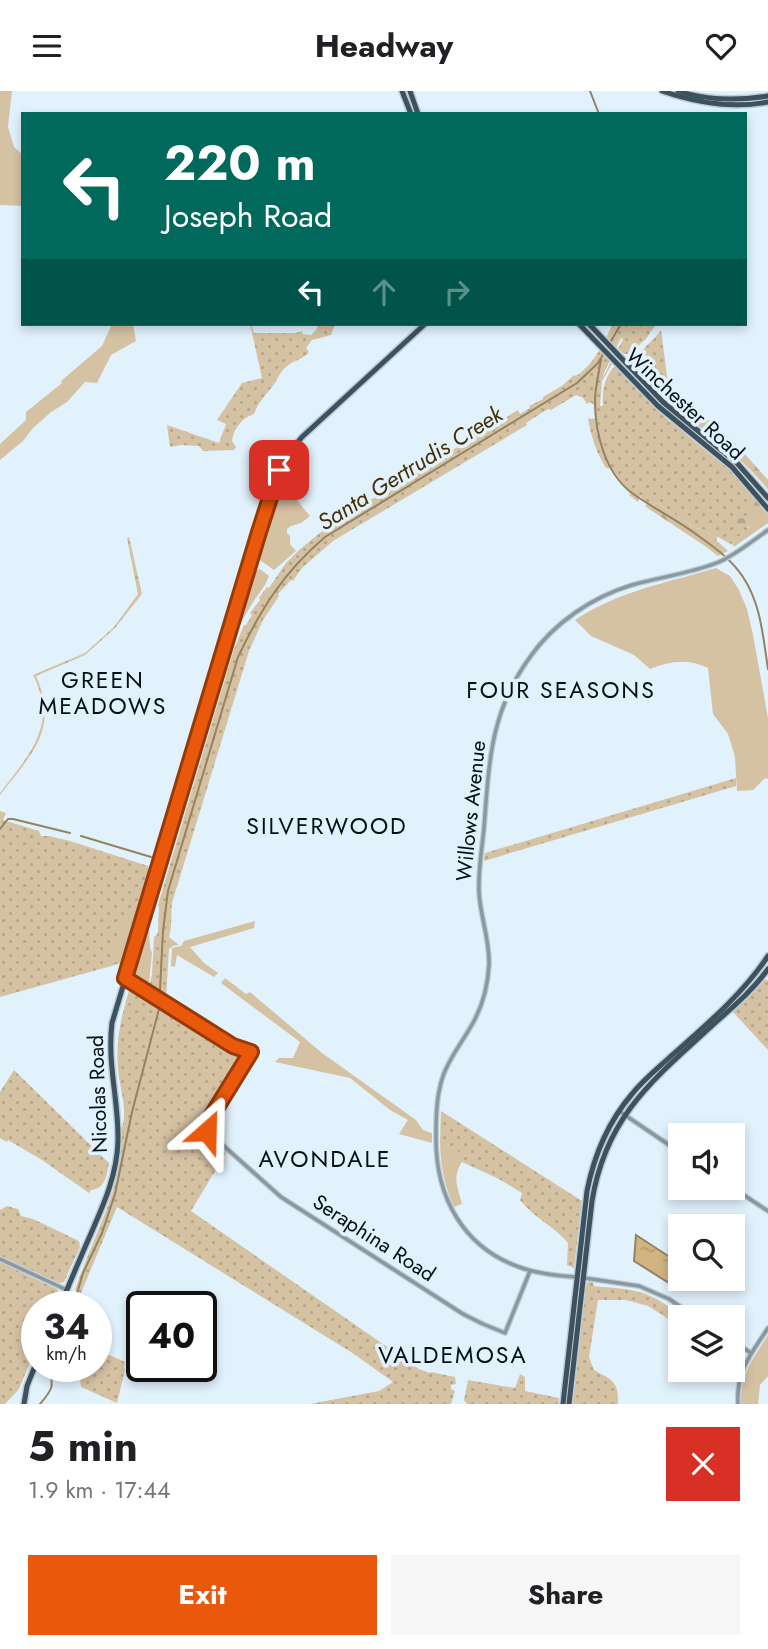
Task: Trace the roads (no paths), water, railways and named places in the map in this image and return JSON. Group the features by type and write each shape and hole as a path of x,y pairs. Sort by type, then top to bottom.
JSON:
{"main road":[{"path":"402,91 410,112"},
{"path":"410,91 417,112"},
{"path":"662,91 689,99 768,102"},
{"path":"678,91 725,100 768,96"},
{"name":"Nicolas Road","path":"67,1290 105,1202 118,1151 111,1063 112,1023 279,470 288,454 310,428 423,326"},
{"name":"Winchester Road","path":"582,326 597,338 672,419 732,467 768,509"},
{"name":"Winchester Road","path":"590,326 597,338"},
{"name":"Winchester Road","path":"617,359 670,408 737,463 768,498"},
{"path":"569,1404 586,1199 592,1169 606,1134 642,1082 746,987 768,956"},
{"path":"621,1113 743,999 768,969"},
{"path":"563,1404 580,1277"},
{"path":"24,1404 28,1382"}],"street":[{"name":"Willows Avenue","path":"678,1305 639,1286 530,1271 510,1264 480,1245 467,1232 444,1196 436,1163 436,1113 442,1080 450,1059 477,1015 488,978 488,944 478,884 490,756 504,702 522,669 544,640 570,617 593,602 620,590 720,561 768,530"},
{"name":"Seraphina Road","path":"125,978 233,1046 251,1052 206,1128 281,1197 463,1314 505,1333 530,1271"},
{"path":"621,1113 668,1144"},
{"path":"745,1196 768,1211"},
{"path":"0,1259 67,1290"},
{"path":"738,1404 739,1381 743,1368 768,1328"},
{"path":"745,1349 751,1353"}],"water":[{"path":"636,1235 668,1256 668,1282 634,1261"}],"waterway":[{"name":"Santa Gertrudis Creek","path":"590,91 598,112"},
{"name":"Santa Gertrudis Creek","path":"78,1291 115,1194 132,1112 159,1009 168,891 238,657 256,622 285,578 325,537 577,383 598,363 620,326"},
{"path":"601,359 595,413 608,464 632,493 692,531 739,571 758,610 768,669"},
{"path":"0,829 8,819 13,819 70,833"},
{"path":"81,836 151,857"},
{"name":"Santa Gertrudis Creek","path":"40,1404 48,1395 52,1382"}],"district":[{"name":"FOUR SEASONS","path":"561,690"},
{"name":"GREEN MEADOWS","path":"103,693"},
{"name":"SILVERWOOD","path":"327,826"},
{"name":"AVONDALE","path":"325,1159"},
{"name":"VALDEMOSA","path":"453,1355"}]}
